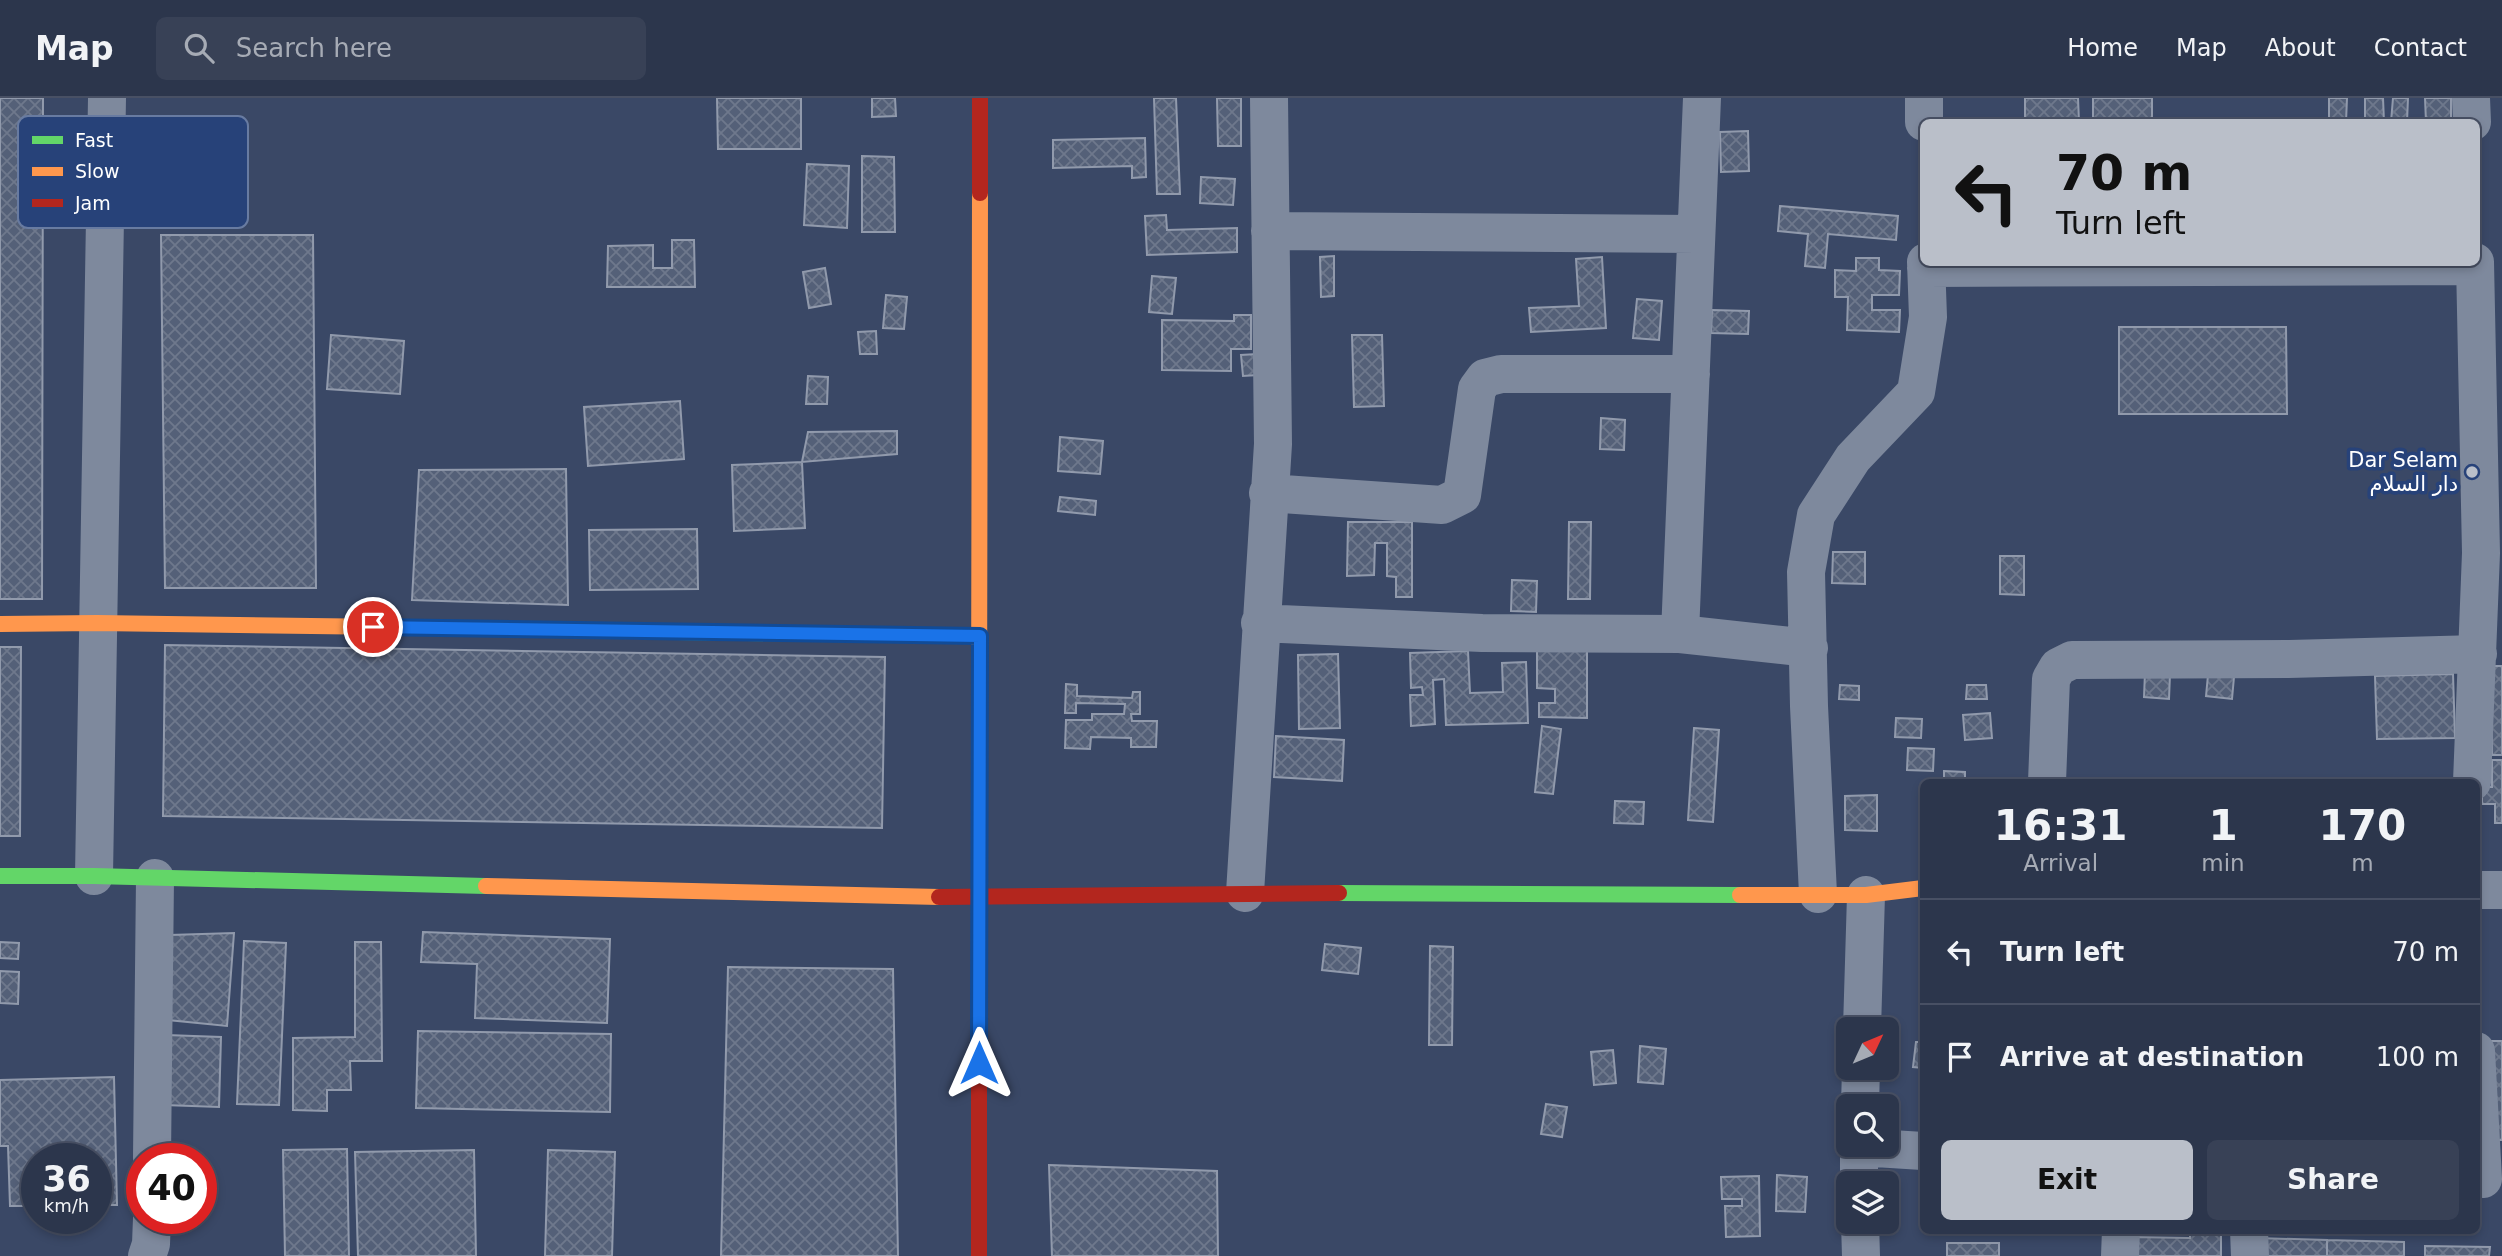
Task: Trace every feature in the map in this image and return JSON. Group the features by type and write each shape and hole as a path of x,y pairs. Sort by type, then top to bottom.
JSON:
{"street":[{"path":"107,98 107,116"},
{"path":"979,1256 980,98"},
{"path":"1245,893 1273,444 1269,98"},
{"path":"1680,634 1702,98"},
{"path":"1924,98 1924,119"},
{"path":"2471,98 2472,119"},
{"path":"94,876 105,228"},
{"path":"1270,231 1696,234"},
{"path":"1818,894 1806,572 1816,516 1853,458 1916,392 1928,317 1926,266"},
{"path":"2472,779 2481,553 2475,266"},
{"path":"1268,493 1442,505 1462,495 1477,389 1485,377 1502,374 1691,374"},
{"path":"0,624 97,623 980,636"},
{"path":"1260,623 1482,633 1680,634 1809,648"},
{"path":"2047,779 2051,680 2058,667 2072,660 2289,659 2478,654"},
{"path":"0,876 94,876 979,898 1245,893 1866,895 1920,888"},
{"path":"152,1143 155,878"},
{"path":"2480,890 2502,890"},
{"path":"1862,1017 1866,895"},
{"path":"2480,1098 2487,1179"},
{"path":"1859,1158 1920,1151"},
{"path":"147,1256 151,1234"},
{"path":"1860,1234 1860,1256"},
{"path":"2120,1256 2121,1234"},
{"path":"2249,1234 2250,1256"}],"building":[{"path":"0,98 43,98 43,116 18,116 18,228 43,228 42,599 0,599"},
{"path":"717,98 801,98 801,149 718,149"},
{"path":"872,98 895,98 896,116 872,117"},
{"path":"1154,98 1176,98 1180,194 1157,194"},
{"path":"1217,98 1241,98 1241,146 1218,146"},
{"path":"2025,98 2078,98 2079,119 2025,119"},
{"path":"2093,98 2152,98 2152,119 2093,119"},
{"path":"2329,98 2347,98 2346,119 2329,119"},
{"path":"2365,98 2383,98 2384,119 2365,119"},
{"path":"2393,98 2408,98 2407,119 2391,119"},
{"path":"2425,98 2451,98 2451,119 2426,119"},
{"path":"1748,131 1749,171 1721,172 1720,132"},
{"path":"1145,138 1146,177 1132,178 1132,166 1053,168 1053,140"},
{"path":"862,156 894,157 895,232 862,232"},
{"path":"807,164 849,166 847,228 804,225"},
{"path":"1201,177 1235,179 1233,205 1200,203"},
{"path":"1780,206 1898,216 1896,240 1828,234 1825,268 1805,266 1808,234 1778,231"},
{"path":"1166,215 1167,230 1237,228 1237,252 1147,255 1145,216"},
{"path":"161,235 313,235 316,588 165,588"},
{"path":"672,240 694,240 695,287 607,287 608,246 653,245 653,268 672,268"},
{"path":"1334,256 1334,296 1321,297 1320,257"},
{"path":"1602,257 1606,328 1531,332 1529,308 1579,306 1576,259"},
{"path":"1856,258 1879,258 1879,270 1900,271 1899,295 1872,295 1872,310 1900,310 1899,332 1847,330 1848,297 1835,297 1835,270 1856,271"},
{"path":"825,268 831,304 809,308 803,272"},
{"path":"1152,276 1176,278 1172,314 1149,312"},
{"path":"886,295 907,297 904,329 883,328"},
{"path":"1637,299 1662,301 1659,340 1633,338"},
{"path":"1712,310 1749,311 1748,334 1711,333"},
{"path":"1234,315 1251,315 1251,349 1231,349 1231,371 1162,370 1162,320 1234,321"},
{"path":"2119,327 2286,327 2287,414 2119,414"},
{"path":"876,331 877,354 860,354 858,332"},
{"path":"331,335 404,341 400,394 327,389"},
{"path":"1352,335 1382,335 1384,406 1354,407"},
{"path":"1257,354 1258,375 1243,376 1241,355"},
{"path":"808,376 828,377 827,404 806,404"},
{"path":"680,401 684,459 588,466 584,407"},
{"path":"1601,418 1625,420 1624,450 1600,449"},
{"path":"897,431 897,454 802,462 808,432"},
{"path":"1060,437 1103,441 1100,474 1058,471"},
{"path":"802,462 805,528 734,531 732,465"},
{"path":"566,469 568,605 412,600 419,470"},
{"path":"1060,497 1096,501 1095,515 1058,511"},
{"path":"1348,522 1412,522 1412,597 1396,597 1396,577 1387,576 1387,543 1375,543 1374,575 1347,576"},
{"path":"1569,522 1591,522 1590,599 1568,599"},
{"path":"697,529 698,589 590,590 589,530"},
{"path":"1833,552 1865,552 1865,584 1832,583"},
{"path":"2000,556 2024,556 2024,595 2000,594"},
{"path":"1512,580 1537,581 1536,612 1511,611"},
{"path":"165,645 885,657 882,828 163,816"},
{"path":"0,647 21,647 20,836 0,836"},
{"path":"1468,651 1470,693 1503,692 1502,663 1526,662 1528,723 1446,725 1444,679 1433,680 1435,724 1411,726 1410,695 1423,695 1422,687 1411,688 1410,653"},
{"path":"1537,651 1587,651 1587,718 1539,717 1539,703 1555,703 1555,689 1537,688"},
{"path":"1338,654 1340,728 1299,729 1298,655"},
{"path":"2491,666 2502,666 2502,755 2492,755"},
{"path":"2145,672 2170,674 2169,699 2144,697"},
{"path":"2453,674 2455,738 2377,739 2375,676"},
{"path":"2208,675 2234,677 2232,699 2206,696"},
{"path":"1066,684 1077,685 1077,696 1132,698 1133,692 1140,692 1140,714 1131,714 1132,721 1157,721 1156,747 1131,747 1131,738 1091,737 1090,749 1065,748 1066,720 1092,720 1092,714 1124,714 1125,704 1076,703 1076,713 1065,713"},
{"path":"1840,685 1859,686 1859,700 1839,699"},
{"path":"1967,685 1986,685 1987,699 1966,699"},
{"path":"1990,713 1992,738 1965,740 1963,715"},
{"path":"1896,718 1922,719 1921,738 1895,737"},
{"path":"1542,726 1561,729 1553,794 1535,792"},
{"path":"1694,728 1719,730 1713,822 1688,820"},
{"path":"1276,736 1344,740 1342,781 1274,777"},
{"path":"1908,748 1934,749 1933,771 1907,770"},
{"path":"2492,760 2502,760 2502,823 2495,823 2495,804 2482,804 2482,787 2492,787"},
{"path":"1944,771 1965,772 1965,779 1944,779"},
{"path":"1877,795 1877,831 1845,830 1845,796"},
{"path":"1615,801 1644,802 1643,824 1614,823"},
{"path":"423,932 610,939 607,1023 475,1018 477,964 421,962"},
{"path":"234,933 227,1026 168,1020 170,935"},
{"path":"244,941 286,943 279,1105 237,1104"},
{"path":"0,942 19,943 18,959 0,958"},
{"path":"355,942 381,942 382,1061 350,1061 351,1090 327,1090 327,1111 293,1110 293,1038 355,1037"},
{"path":"1325,944 1361,948 1358,974 1322,970"},
{"path":"1430,946 1453,947 1452,1045 1429,1045"},
{"path":"728,967 893,969 898,1256 721,1256"},
{"path":"0,971 19,972 18,1004 0,1003"},
{"path":"418,1031 611,1034 610,1112 416,1108"},
{"path":"166,1035 221,1037 219,1107 164,1105"},
{"path":"2484,1041 2502,1041 2502,1140 2489,1140"},
{"path":"1916,1042 1920,1042 1920,1068 1913,1067"},
{"path":"1640,1046 1666,1049 1663,1084 1638,1082"},
{"path":"1613,1050 1616,1083 1594,1085 1591,1052"},
{"path":"114,1077 117,1205 112,1205 112,1143 21,1143 21,1206 10,1206 8,1146 0,1146 0,1080"},
{"path":"1546,1104 1567,1107 1562,1137 1541,1134"},
{"path":"347,1149 349,1256 285,1256 283,1150"},
{"path":"474,1150 476,1256 358,1256 355,1152"},
{"path":"548,1150 615,1152 612,1256 545,1256"},
{"path":"1049,1165 1217,1171 1218,1256 1052,1256"},
{"path":"1777,1175 1807,1177 1805,1212 1776,1211"},
{"path":"1759,1176 1760,1236 1726,1237 1725,1206 1742,1206 1742,1199 1722,1199 1721,1177"},
{"path":"2190,1234 2221,1234 2221,1256 2132,1256 2132,1237 2190,1238"},
{"path":"2257,1238 2327,1240 2327,1256 2257,1256"},
{"path":"2327,1240 2404,1242 2404,1256 2327,1256"},
{"path":"1947,1243 1999,1243 1999,1256 1947,1256"},
{"path":"2425,1246 2490,1247 2489,1256 2425,1256"}],"traffic: fast":[{"path":"677,632 980,636"},
{"path":"0,876 486,886"},
{"path":"1339,893 1740,895"}],"traffic: slow":[{"path":"979,745 980,193"},
{"path":"0,624 388,627"},
{"path":"486,886 939,897"},
{"path":"1740,895 1866,895 1920,888"}],"traffic: jam":[{"path":"980,98 980,193"},
{"path":"388,627 677,632"},
{"path":"979,745 979,1256"},
{"path":"939,897 1339,893"}],"place":[{"name":"Dar Selam دار السلام","path":"2472,472"}],"route":[{"path":"373,627 980,636 979,1063"}]}
